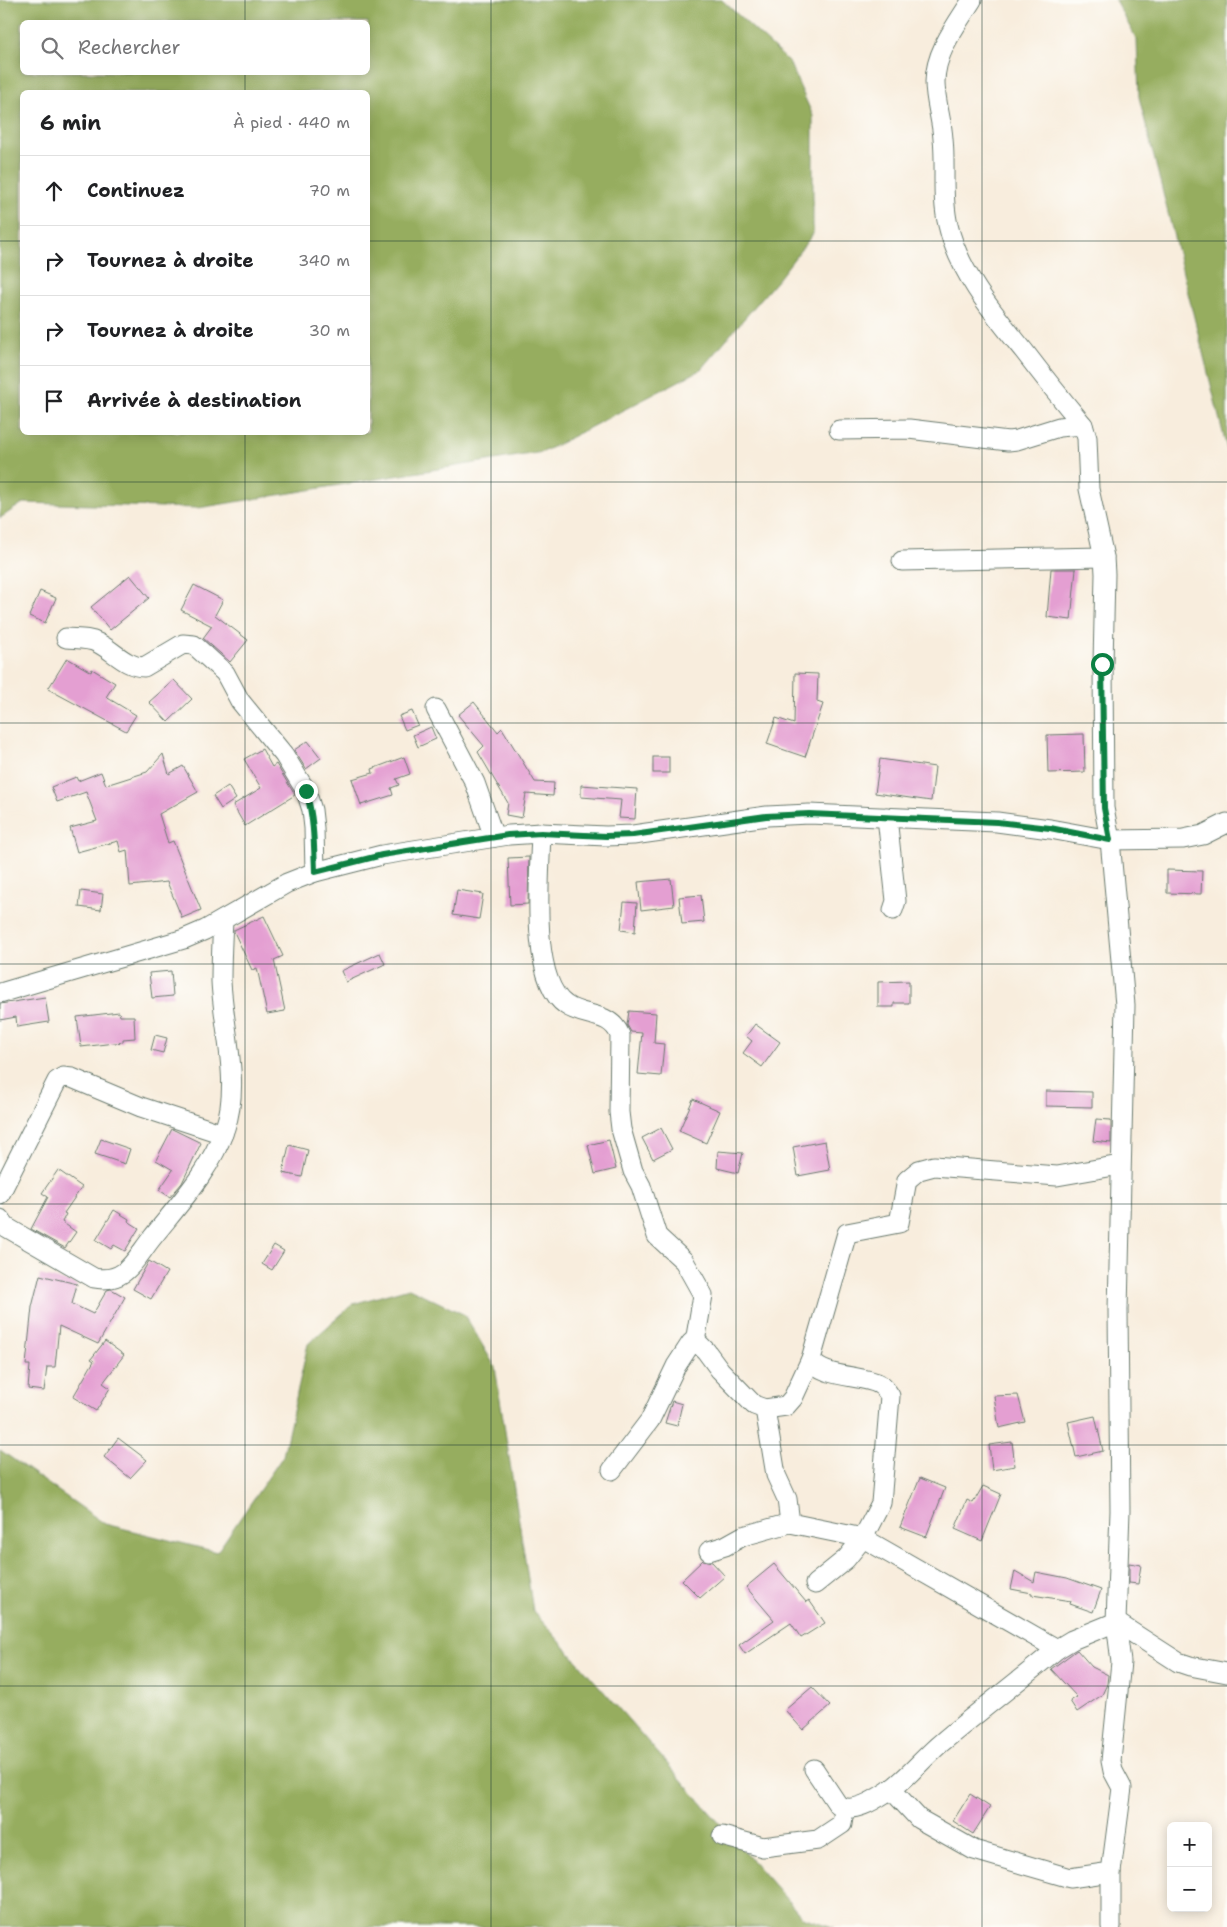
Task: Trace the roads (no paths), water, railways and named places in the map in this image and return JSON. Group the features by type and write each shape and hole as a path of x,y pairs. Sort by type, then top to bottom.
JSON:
{"street":[{"path":"972,0 944,48 939,61 935,82 943,136 944,204 948,226 956,251 975,286 1001,324 1083,425 1087,438 1089,489 1104,557 1102,664 1104,808 1110,840 1125,1005 1120,1165 1118,1310 1120,1511 1116,1622 1121,1662 1110,1761 1122,1788 1111,1872 1111,1927"},
{"path":"839,430 910,429 1008,441 1059,428 1083,425"},
{"path":"902,561 1104,557"},
{"path":"66,638 86,639 98,643 128,663 139,667 144,667 183,644 194,645 216,663 225,673 240,701 284,755 306,791 313,819 315,872"},
{"path":"436,709 475,783 494,837"},
{"path":"0,993 184,939 223,920 287,883 315,872 382,855 494,837 541,833 606,836 633,835 766,816 809,814 997,822 1050,828 1110,840 1183,839 1203,835 1227,824"},
{"path":"887,817 896,901 893,910"},
{"path":"541,833 539,939 546,974 558,999 567,1007 609,1020 616,1026 620,1035 619,1112 621,1129 633,1171 641,1186 657,1236 684,1261 703,1295 695,1342"},
{"path":"0,1219 6,1227 94,1278 106,1280 126,1272 188,1192 210,1162 226,1126 231,1100 231,1067 221,981 223,920"},
{"path":"0,1194 56,1081 63,1077 72,1078 141,1107 222,1134"},
{"path":"695,1342 706,1351 720,1370 754,1406 765,1410 786,1406 793,1398 811,1359 847,1233 899,1223 907,1180 919,1170 934,1166 1057,1176 1120,1165"},
{"path":"612,1470 650,1420 676,1366 689,1344 695,1342"},
{"path":"811,1359 815,1365 835,1373 878,1383 885,1388 890,1396 881,1503 863,1538 846,1559 815,1584"},
{"path":"765,1410 776,1475 787,1499 790,1523"},
{"path":"708,1551 725,1546 743,1536 790,1523 863,1538 1057,1649"},
{"path":"814,1769 838,1805 844,1809 852,1809 862,1805 891,1789 941,1743 1057,1649 1072,1640 1116,1622"},
{"path":"1116,1622 1178,1662 1190,1666 1227,1672"},
{"path":"891,1789 919,1818 974,1850 1070,1878 1111,1872"},
{"path":"722,1836 763,1847 818,1840 842,1824 844,1809"}]}
